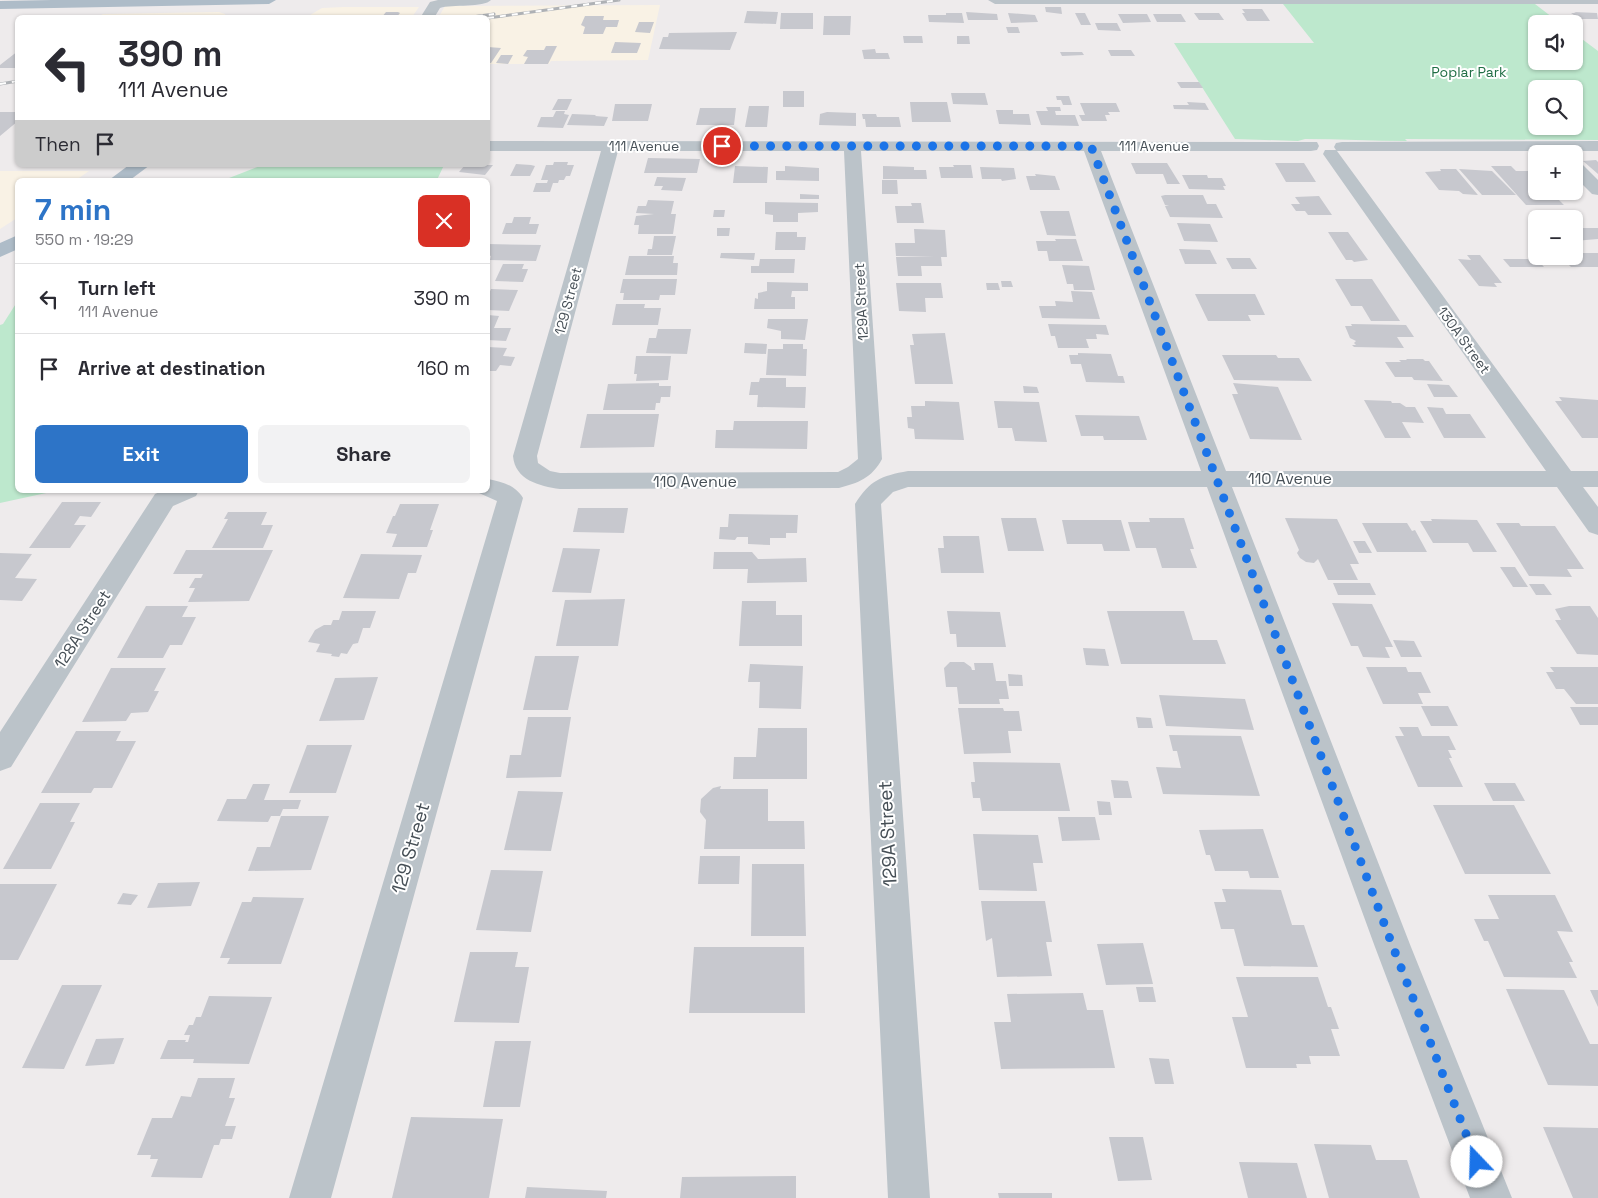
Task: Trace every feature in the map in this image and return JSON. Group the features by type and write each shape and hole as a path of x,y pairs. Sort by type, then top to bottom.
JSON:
{"main road":[{"path":"0,5 271,0"},
{"path":"257,13 271,0"},
{"path":"121,178 138,167"},
{"path":"0,252 15,243"}],"street":[{"path":"429,15 435,5 446,2 484,0"},
{"path":"996,0 1598,0"},
{"name":"111 Avenue","path":"490,146 1311,146 1312,142 1320,140 1335,142 1337,150"},
{"name":"129 Street","path":"525,456 611,146"},
{"name":"129A Street","path":"852,146 870,459"},
{"path":"1091,146 1393,947 1491,1198"},
{"path":"1583,147 1598,146"},
{"path":"1337,150 1528,150"},
{"name":"130A Street","path":"1337,150 1598,526"},
{"path":"1583,175 1598,190"},
{"name":"110 Avenue","path":"525,456 526,466 543,478 560,481 839,480 848,478 867,467 870,459"},
{"name":"110 Avenue","path":"893,482 908,479 1598,479"},
{"name":"129A Street","path":"893,482 874,493 868,504 909,1198"},
{"name":"129 Street","path":"310,1198 499,493"},
{"name":"128A Street","path":"0,758 176,495"}],"shaded area":[{"path":"660,5 648,60 551,61 549,64 490,64 490,15 440,15 445,6"},
{"path":"419,7 413,15 310,15 322,8"},
{"path":"219,12 225,15 101,15"},
{"path":"0,171 89,171 79,178 15,178 15,219 0,229"}],"green space":[{"name":"Poplar Park","path":"1283,4 1535,4 1549,15 1528,15 1528,70 1583,70 1583,40 1598,51 1598,140 1405,139 1407,141 1305,139 1298,141 1235,139 1174,43 1314,43"},
{"path":"257,167 443,167 438,178 229,178"},
{"path":"15,305 15,493 46,493 0,503 0,325 3,324"}],"building":[{"path":"1045,7 1061,7 1062,14 1046,12"},
{"path":"1242,9 1262,9 1270,21 1247,21 1242,13 1245,13"},
{"path":"747,11 778,12 776,24 744,23"},
{"path":"386,12 400,13 398,15 384,15"},
{"path":"966,12 997,14 998,20 968,20"},
{"path":"1574,12 1597,13 1598,19 1583,19 1583,15 1571,13 1576,13"},
{"path":"781,13 813,13 813,29 780,29"},
{"path":"946,13 962,13 964,23 929,22 928,15 946,15"},
{"path":"1008,13 1035,15 1038,22 1011,23"},
{"path":"1075,13 1085,13 1091,25 1081,25"},
{"path":"1194,13 1219,13 1224,20 1199,20"},
{"path":"1118,14 1147,14 1151,22 1123,23"},
{"path":"1153,14 1181,14 1186,22 1157,22"},
{"path":"585,16 604,16 603,20 619,20 617,27 606,27 603,34 583,34 585,27 581,25"},
{"path":"824,16 851,16 850,35 823,35"},
{"path":"639,22 654,22 650,33 635,32"},
{"path":"1095,23 1117,23 1121,31 1098,30"},
{"path":"1006,27 1018,27 1020,33 1008,33"},
{"path":"737,32 730,50 659,49 663,37 668,37 669,33"},
{"path":"903,36 922,36 923,43 904,43"},
{"path":"957,36 969,36 970,44 957,44"},
{"path":"615,42 641,43 637,53 611,53"},
{"path":"546,46 557,46 548,64 524,64 528,57 523,56 527,50 544,50"},
{"path":"490,47 501,48 491,63"},
{"path":"875,49 876,53 888,53 890,59 864,59 862,50"},
{"path":"1108,50 1131,50 1135,56 1111,56"},
{"path":"1060,52 1082,52 1084,55 1062,56"},
{"path":"15,53 15,68 0,68 0,65"},
{"path":"501,55 513,55 508,64 496,63"},
{"path":"1177,82 1199,82 1203,88 1181,88"},
{"path":"783,91 804,91 804,107 783,107"},
{"path":"951,93 985,93 988,105 953,104"},
{"path":"1056,96 1069,96 1072,105 1063,105 1061,100 1057,100"},
{"path":"558,99 572,99 567,110 552,110"},
{"path":"910,102 947,102 951,122 912,122"},
{"path":"1187,102 1205,103 1209,110 1174,109 1173,105 1189,105"},
{"path":"1080,103 1116,103 1120,112 1108,112 1110,115 1105,115 1107,121 1082,121 1079,115 1085,115"},
{"path":"615,104 652,104 648,121 612,121"},
{"path":"749,106 769,106 767,127 745,127"},
{"path":"1046,107 1060,107 1061,111 1055,111 1056,115 1075,115 1079,126 1041,125 1036,111 1048,111"},
{"path":"700,108 736,108 734,125 696,125"},
{"path":"996,110 1013,110 1013,114 1029,114 1031,125 999,124"},
{"path":"556,111 565,111 564,114 569,115 563,128 537,127 541,117 553,117"},
{"path":"0,112 15,112 15,124 0,136"},
{"path":"827,112 856,113 856,126 819,125 820,114"},
{"path":"572,114 608,117 604,126 567,125"},
{"path":"862,114 876,114 877,117 899,117 901,127 866,127"},
{"path":"648,158 700,159 697,173 644,173"},
{"path":"1596,160 1598,162 1598,174 1583,161"},
{"path":"554,162 568,162 567,165 574,165 570,176 566,176 564,180 559,180 558,183 553,183 550,192 533,192 536,183 547,183 548,180 541,180 546,165 553,165"},
{"path":"1131,163 1167,163 1180,184 1167,184 1163,174 1136,174"},
{"path":"1275,163 1304,163 1316,182 1286,182"},
{"path":"516,164 535,166 530,176 510,176"},
{"path":"490,165 493,165 485,175 459,172 463,167 490,167"},
{"path":"953,165 971,165 973,178 941,178 939,167 954,167"},
{"path":"735,166 768,167 767,183 733,183"},
{"path":"785,166 819,168 819,181 776,180 776,171 785,171"},
{"path":"883,166 914,167 914,170 926,170 927,179 883,179"},
{"path":"1491,166 1511,166 1516,171 1528,171 1528,200 1559,200 1564,205 1526,205"},
{"path":"980,167 1014,168 1016,179 1002,181 1001,179 982,179"},
{"path":"1440,169 1456,169 1478,195 1463,194 1459,191 1439,190 1425,172 1441,171"},
{"path":"1459,169 1492,171 1516,195 1482,195"},
{"path":"1035,174 1055,176 1060,190 1030,190 1026,176 1036,176"},
{"path":"1182,175 1207,175 1208,178 1222,178 1226,186 1223,186 1225,190 1189,189"},
{"path":"657,177 686,178 682,191 661,190 663,186 654,186"},
{"path":"882,180 897,180 898,194 882,194"},
{"path":"800,194 819,195 819,199 800,199"},
{"path":"1203,195 1207,204 1216,204 1223,218 1170,217 1165,206 1169,206 1165,205 1161,196"},
{"path":"1319,196 1332,215 1308,215 1305,211 1296,211 1291,204 1300,204 1295,197"},
{"path":"648,200 674,201 671,214 676,214 673,234 638,234 639,225 634,225 636,216 654,214 636,213 638,206 646,206"},
{"path":"765,202 818,203 818,212 798,213 798,222 773,222 773,215 765,214"},
{"path":"911,203 921,203 924,223 897,223 895,206 912,206"},
{"path":"714,210 725,210 724,217 713,217"},
{"path":"1040,211 1069,211 1076,236 1047,235"},
{"path":"514,217 531,217 529,224 539,224 536,234 502,234 506,223 512,223"},
{"path":"1177,223 1210,224 1218,242 1184,241"},
{"path":"717,228 730,228 729,236 717,236"},
{"path":"1583,228 1598,228 1598,239 1583,240"},
{"path":"914,229 945,230 947,257 941,257 942,266 921,266 922,276 898,276 896,257 934,257 896,256 895,243 915,243"},
{"path":"776,232 797,232 797,237 806,237 805,250 775,250"},
{"path":"1328,232 1348,232 1368,260 1354,262 1346,260"},
{"path":"654,236 676,236 672,255 647,255 648,249 652,249"},
{"path":"1055,239 1076,239 1083,261 1049,261 1047,251 1038,251 1036,241 1056,241"},
{"path":"490,244 541,245 536,261 490,260"},
{"path":"1179,249 1210,250 1217,264 1185,264"},
{"path":"721,253 755,253 754,260 720,258"},
{"path":"1583,253 1598,253 1598,267 1571,267 1569,265 1583,265"},
{"path":"1467,255 1480,255 1502,283 1494,283 1497,287 1479,286 1458,259 1471,260"},
{"path":"629,256 674,256 673,263 678,263 677,275 625,275"},
{"path":"1226,258 1250,258 1257,269 1232,269"},
{"path":"760,259 795,259 794,273 751,273 751,266 759,266"},
{"path":"1503,259 1528,259 1528,265 1542,265 1544,267 1510,267"},
{"path":"503,264 524,264 522,269 528,269 523,282 495,281"},
{"path":"1062,265 1089,266 1095,290 1074,290 1073,284 1067,284"},
{"path":"623,279 677,279 675,295 660,295 659,300 623,300 624,293 620,293"},
{"path":"1335,279 1372,279 1400,321 1371,321 1362,306 1351,306"},
{"path":"1001,281 1011,281 1013,287 1002,287"},
{"path":"767,282 808,283 808,291 792,291 791,297 795,297 795,309 754,309 755,298 758,299 758,293 767,291"},
{"path":"896,283 941,283 943,298 925,298 926,312 899,311"},
{"path":"986,283 998,283 1000,290 987,290"},
{"path":"491,289 518,290 509,311 490,310"},
{"path":"1071,291 1092,292 1100,319 1042,318 1039,306 1056,306 1055,301 1073,302"},
{"path":"1195,294 1255,294 1265,315 1248,315 1251,321 1208,321"},
{"path":"616,304 645,304 644,308 661,308 658,325 612,325"},
{"path":"490,315 499,316 494,328 511,328 506,341 490,340"},
{"path":"768,319 808,319 805,340 781,339 781,331 767,328"},
{"path":"1048,324 1106,325 1109,335 1096,334 1097,339 1086,339 1089,348 1058,348 1055,336 1051,336"},
{"path":"1351,324 1406,325 1414,337 1397,337 1404,348 1354,347 1352,345 1356,345 1354,343 1356,341 1350,338 1345,326 1352,326"},
{"path":"658,329 691,329 687,354 646,353 649,338 656,338"},
{"path":"945,333 953,384 915,384 910,345 914,345 912,334"},
{"path":"745,343 767,344 766,354 744,353"},
{"path":"783,344 803,344 803,349 807,349 806,376 766,375 768,349 783,349"},
{"path":"490,347 507,348 503,356 515,357 511,366 500,365 496,371 490,371"},
{"path":"1078,353 1111,354 1118,376 1123,376 1125,383 1086,382 1081,364 1071,364 1069,355 1078,355"},
{"path":"1222,355 1276,355 1278,358 1299,358 1312,381 1234,380"},
{"path":"636,356 671,356 668,380 636,381 637,374 634,374"},
{"path":"1399,360 1429,361 1443,381 1395,377 1385,362 1401,362"},
{"path":"760,378 786,378 786,387 806,387 805,408 757,407 758,395 749,395 751,382 759,382"},
{"path":"659,383 659,386 671,386 670,397 661,397 660,403 656,403 655,410 603,410 608,384"},
{"path":"1233,383 1278,387 1302,440 1250,439 1232,394 1238,394"},
{"path":"1427,384 1449,385 1458,397 1434,397"},
{"path":"1023,386 1037,387 1039,393 1024,393"},
{"path":"1559,397 1598,400 1598,438 1582,438 1555,401 1562,401"},
{"path":"1364,400 1391,401 1406,407 1415,407 1424,423 1402,422 1411,438 1385,438"},
{"path":"925,401 959,402 964,440 915,439 914,429 908,428 907,417 912,417 911,406 925,406"},
{"path":"994,401 1039,402 1047,442 1015,441 1012,428 998,428"},
{"path":"1427,407 1443,408 1446,414 1470,414 1486,438 1444,438"},
{"path":"587,414 659,414 654,447 580,448"},
{"path":"1075,415 1139,416 1147,440 1104,440 1103,436 1081,436"},
{"path":"734,421 808,421 807,449 715,448 716,430 733,430"},
{"path":"62,502 101,502 91,517 80,516 74,525 86,525 70,548 29,548"},
{"path":"400,504 439,504 430,530 433,530 427,547 392,547 397,534 386,533"},
{"path":"578,508 628,508 624,533 573,532"},
{"path":"228,512 267,512 261,525 273,525 263,548 212,548 228,519 224,519"},
{"path":"729,514 798,515 797,533 786,533 786,538 770,538 770,545 748,544 748,537 737,537 735,540 719,539 720,527 728,527"},
{"path":"1001,518 1036,518 1044,551 1008,551"},
{"path":"1149,518 1184,518 1194,549 1190,549 1197,568 1162,568 1156,548 1136,548 1128,522 1150,522"},
{"path":"1285,518 1337,519 1359,564 1350,564 1358,580 1328,580 1318,559 1314,563 1306,562 1300,558 1297,553 1299,550"},
{"path":"1431,519 1477,520 1497,552 1473,552 1468,543 1433,543 1420,521 1432,521"},
{"path":"1062,520 1121,520 1130,551 1104,551 1102,544 1067,544"},
{"path":"1362,523 1407,523 1412,531 1415,530 1427,552 1377,552"},
{"path":"1496,523 1519,523 1521,526 1555,526 1584,569 1567,569 1572,577 1529,576"},
{"path":"943,536 979,536 984,573 941,573 938,548 944,548"},
{"path":"1353,541 1365,541 1372,553 1359,553"},
{"path":"563,548 600,549 591,593 552,592"},
{"path":"186,550 273,550 249,601 188,602 195,588 189,588 195,578 201,578 203,574 173,574"},
{"path":"714,552 752,552 758,559 806,558 807,582 747,583 748,569 713,569"},
{"path":"0,553 32,554 15,578 37,579 22,601 0,600"},
{"path":"361,554 422,555 416,573 408,573 399,599 343,598"},
{"path":"1500,567 1515,567 1528,587 1513,587"},
{"path":"1333,583 1370,583 1376,595 1338,595"},
{"path":"1529,584 1544,584 1552,595 1536,595"},
{"path":"625,599 618,646 556,646 565,600"},
{"path":"742,601 776,601 776,615 802,615 802,646 739,646"},
{"path":"1332,603 1372,604 1393,647 1385,647 1390,658 1363,657 1358,646 1351,646"},
{"path":"146,606 188,606 182,617 196,617 182,645 170,645 163,658 117,658"},
{"path":"1569,606 1590,606 1598,618 1598,655 1577,654 1555,620 1561,620 1555,609"},
{"path":"342,611 376,611 370,628 363,628 358,643 353,644 347,654 341,653 339,657 316,652 320,644 308,642 315,630 324,625 331,625 333,620 339,620"},
{"path":"947,611 1000,612 1006,647 957,647 956,634 950,634"},
{"path":"1107,611 1184,611 1193,640 1217,640 1226,664 1121,664"},
{"path":"1393,640 1414,641 1422,657 1401,657"},
{"path":"1083,648 1105,649 1109,666 1086,665"},
{"path":"535,656 579,656 568,710 523,710"},
{"path":"950,662 964,662 972,670 975,670 974,663 993,663 996,681 1006,681 1009,699 999,699 1000,704 959,704 957,687 946,687 944,668"},
{"path":"750,664 803,666 801,709 759,708 760,682 748,682"},
{"path":"1366,667 1406,667 1408,672 1421,672 1431,693 1418,693 1423,704 1383,704"},
{"path":"1550,667 1598,667 1598,704 1576,704 1564,689 1556,689 1546,672 1554,672"},
{"path":"111,668 166,668 154,691 159,691 148,712 131,713 126,721 82,722"},
{"path":"1008,674 1022,675 1023,686 1009,686"},
{"path":"378,677 364,720 319,721 335,678"},
{"path":"1159,695 1245,699 1254,730 1166,726"},
{"path":"1421,706 1448,706 1458,726 1431,726"},
{"path":"1570,707 1598,707 1598,725 1580,725"},
{"path":"958,708 1003,708 1004,711 1019,711 1022,731 1008,731 1011,753 964,754"},
{"path":"528,717 571,717 561,777 506,778 510,755 521,755"},
{"path":"1136,717 1151,718 1153,728 1138,728"},
{"path":"1399,727 1418,727 1422,736 1449,736 1456,750 1448,750 1452,758 1449,758 1463,787 1418,787 1395,736 1404,736"},
{"path":"758,728 807,728 807,779 733,779 734,757 756,757"},
{"path":"76,731 121,731 116,741 136,741 112,788 94,788 91,793 41,793"},
{"path":"1169,735 1241,736 1260,796 1163,794 1156,767 1181,768 1177,751 1173,751"},
{"path":"307,745 352,745 336,793 289,793"},
{"path":"973,762 1060,763 1070,811 982,811 980,798 973,798 971,782 975,782"},
{"path":"1111,780 1128,781 1132,798 1114,798"},
{"path":"1484,783 1515,783 1525,801 1493,801"},
{"path":"253,784 270,784 264,800 301,800 298,809 283,809 280,816 271,816 268,822 217,821 227,799 246,799"},
{"path":"721,786 720,789 768,789 768,821 804,821 805,849 704,849 706,820 700,812 701,799 713,788"},
{"path":"518,791 563,792 551,851 504,850"},
{"path":"1097,801 1110,802 1112,815 1099,815"},
{"path":"40,803 80,803 70,822 75,822 51,869 3,869"},
{"path":"1433,805 1514,805 1551,874 1465,874"},
{"path":"281,816 329,816 311,870 248,871 257,847 270,847"},
{"path":"1058,817 1095,817 1100,840 1062,841"},
{"path":"1263,829 1279,878 1250,878 1248,871 1215,871 1210,855 1206,855 1199,830"},
{"path":"973,834 1038,835 1043,863 1033,863 1037,891 979,890"},
{"path":"700,856 740,856 739,884 698,884"},
{"path":"752,864 804,864 806,936 751,936"},
{"path":"491,870 543,871 531,932 476,930"},
{"path":"200,882 191,906 147,908 158,883"},
{"path":"0,884 57,884 18,960 0,960"},
{"path":"1222,889 1281,890 1292,925 1304,925 1318,967 1244,966 1234,929 1221,929 1214,902 1226,902"},
{"path":"123,893 138,895 131,905 117,904"},
{"path":"1488,895 1555,895 1573,932 1557,931 1573,962 1569,962 1577,978 1504,977 1488,941 1484,941 1474,919 1499,919"},
{"path":"253,897 304,898 281,964 227,964 230,958 220,958 242,902 251,902"},
{"path":"981,901 1045,901 1052,942 1046,942 1052,976 997,977 992,938 986,941"},
{"path":"1143,943 1153,984 1106,985 1097,944"},
{"path":"694,947 804,947 805,1013 689,1013"},
{"path":"470,952 518,952 515,967 529,967 519,1023 454,1022"},
{"path":"1236,977 1318,977 1328,1007 1331,1007 1339,1029 1331,1029 1340,1056 1309,1056 1311,1064 1296,1064 1297,1068 1246,1068 1232,1017 1248,1017"},
{"path":"62,985 102,985 64,1069 22,1068"},
{"path":"1136,987 1153,987 1156,1002 1139,1002"},
{"path":"1506,989 1564,990 1590,1044 1598,1044 1598,1086 1548,1085"},
{"path":"1590,990 1598,990 1598,1007"},
{"path":"1083,993 1087,1010 1103,1010 1115,1068 1001,1069 994,1022 1011,1022 1007,994"},
{"path":"209,996 272,997 249,1064 193,1063 194,1059 160,1059 168,1040 186,1040 185,1042 188,1042 190,1035 184,1035 189,1025 193,1025 196,1017 201,1017"},
{"path":"124,1038 114,1064 85,1066 96,1039"},
{"path":"495,1041 531,1041 520,1107 483,1107"},
{"path":"1149,1058 1169,1059 1174,1084 1155,1084"},
{"path":"198,1078 235,1078 229,1098 235,1098 225,1126 236,1126 232,1139 221,1139 219,1145 214,1145 202,1178 151,1177 158,1159 150,1159 151,1155 137,1155 152,1118 172,1118 181,1096 191,1097"},
{"path":"411,1117 503,1119 489,1198 392,1198"},
{"path":"1543,1127 1598,1128 1598,1198 1573,1198"},
{"path":"1109,1137 1143,1137 1152,1180 1118,1181"},
{"path":"1314,1144 1371,1145 1376,1160 1407,1160 1420,1198 1329,1198"},
{"path":"1239,1162 1297,1163 1307,1198 1248,1198"},
{"path":"796,1176 796,1198 680,1198 682,1177"},
{"path":"527,1187 607,1191 606,1198 525,1198"},
{"path":"998,1193 1052,1193 1052,1198 999,1198"}],"railway":[{"path":"490,18 619,0"},
{"path":"487,15 494,14"},
{"path":"0,84 15,82"}],"route":[{"path":"722,146 1091,146 1393,947 1477,1162"}]}
